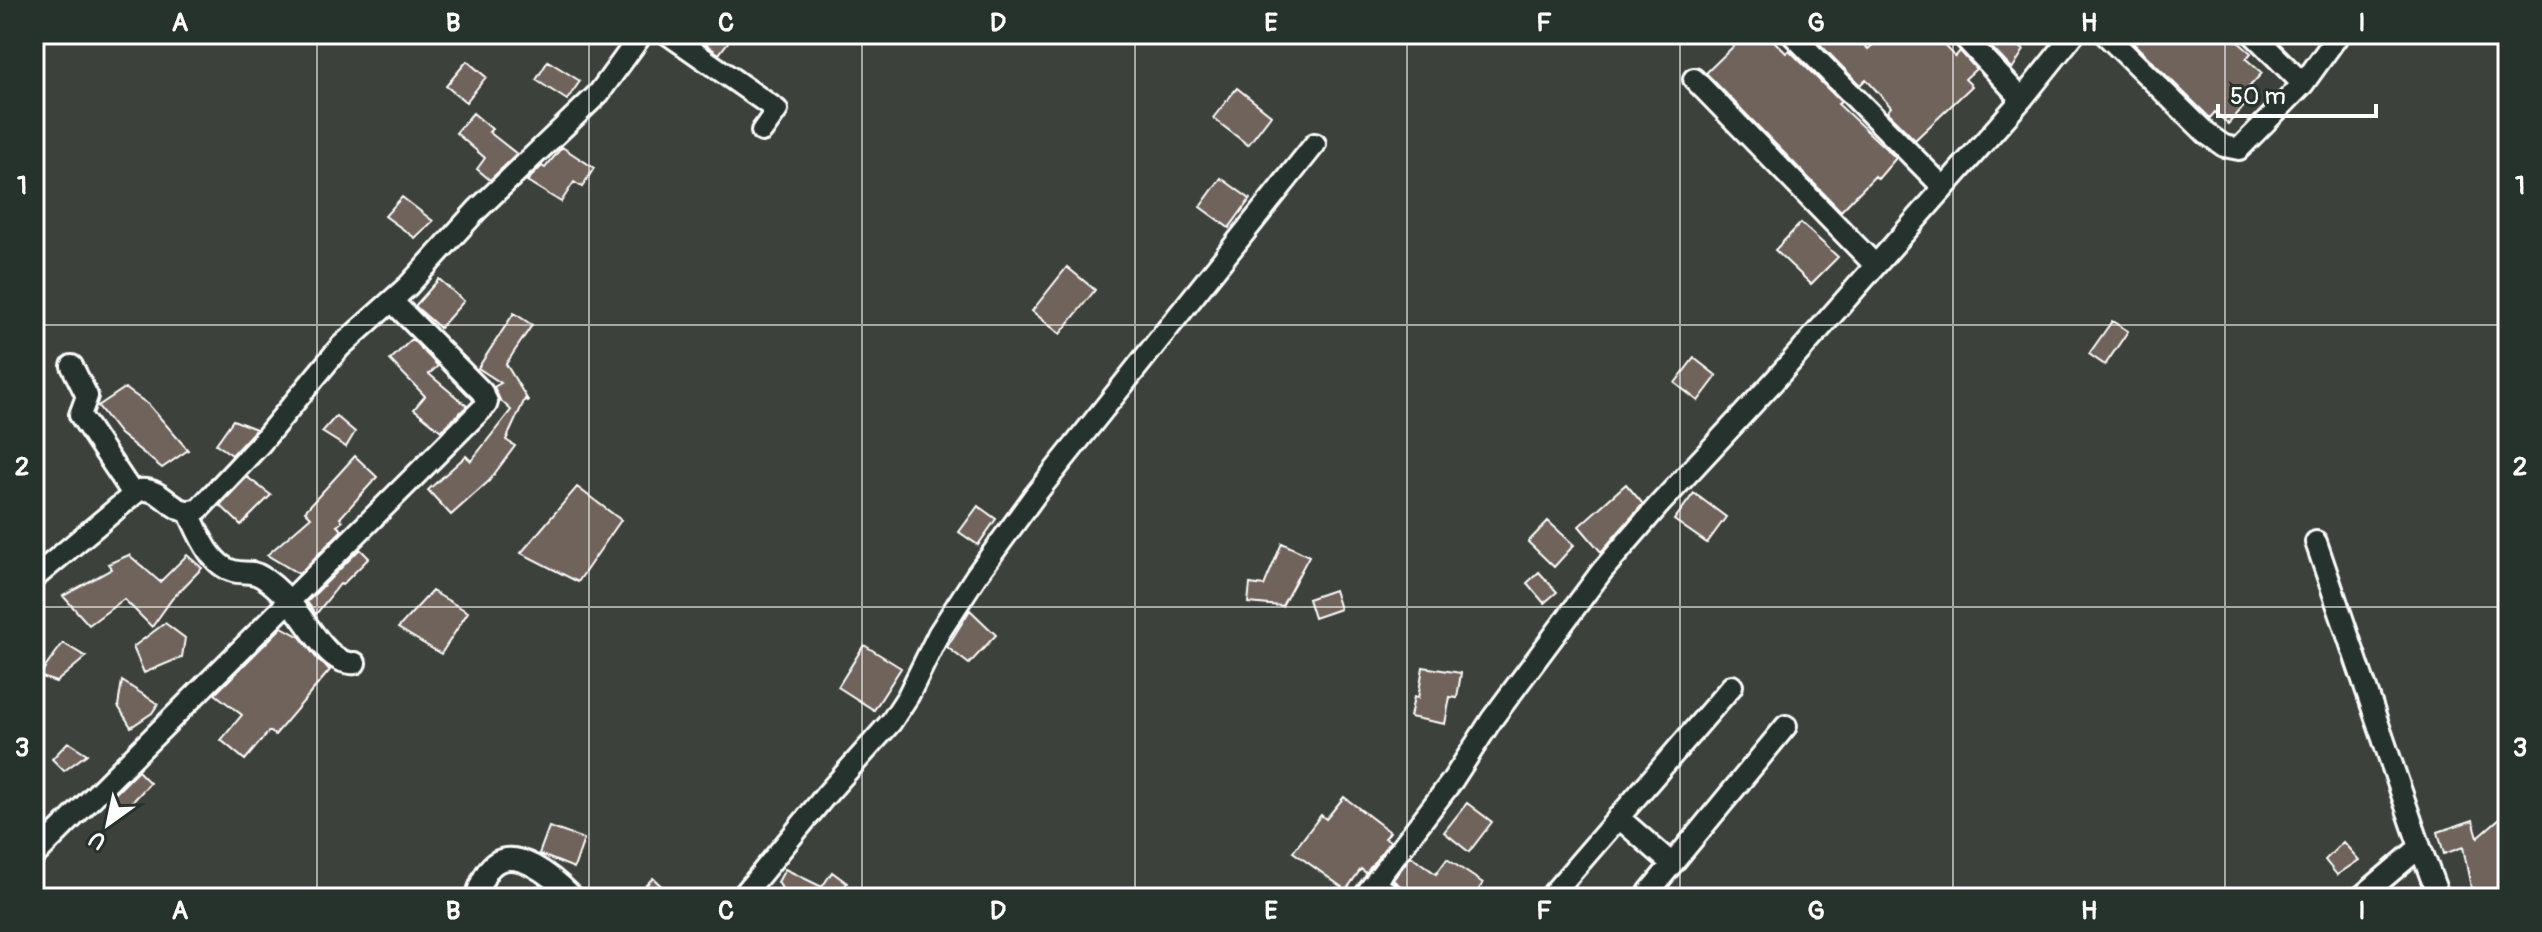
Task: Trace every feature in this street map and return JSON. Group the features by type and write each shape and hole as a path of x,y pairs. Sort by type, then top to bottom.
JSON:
{"street":[{"path":"34,578 139,490 154,491 181,512 199,509 260,444 340,347 392,301 477,210 599,93 642,34"},
{"path":"668,34 777,110 762,131"},
{"path":"1792,34 1943,187"},
{"path":"1961,34 2022,99"},
{"path":"1395,898 1369,891 1602,571 2022,99 2074,34"},
{"path":"2105,34 2207,134 2224,146 2239,149 2303,84 2339,34"},
{"path":"2253,34 2303,84"},
{"path":"1694,79 1875,265"},
{"path":"741,898 891,722 908,696 939,633 1035,495 1315,144"},
{"path":"34,856 487,402 482,392 392,301"},
{"path":"72,366 87,396 80,415 133,494"},
{"path":"189,513 199,534 221,564 237,572 255,573 275,587 324,648 337,659 355,663"},
{"path":"2316,542 2439,898"},
{"path":"1549,898 1732,686"},
{"path":"1649,892 1786,726"},
{"path":"1618,817 1672,864"},
{"path":"2360,898 2420,847"},
{"path":"476,898 490,867 502,859 515,858 535,867 574,898"}],"building":[{"path":"692,34 734,34 719,54"},
{"path":"1746,34 1767,34 1786,53 1789,50 1841,102 1838,104 1896,158 1878,179 1875,176 1841,211 1706,73"},
{"path":"1810,34 1855,34 1868,49 1885,34 1933,34 1955,57 1960,51 1976,69 1965,79 1972,86 1915,140 1887,112 1891,107 1866,79 1860,85"},
{"path":"1979,34 2026,34 2017,45 2024,50 2012,69"},
{"path":"2130,34 2229,34 2251,53 2246,59 2262,73 2240,97 2247,103 2228,124 2215,112 2210,118 2127,37"},
{"path":"467,61 486,77 466,102 446,86"},
{"path":"548,61 580,81 567,100 536,80"},
{"path":"1237,88 1271,115 1248,145 1213,118"},
{"path":"473,113 492,129 489,132 517,154 490,180 477,169 485,158 456,133"},
{"path":"562,147 594,168 582,187 574,182 561,202 527,181 542,166 545,168"},
{"path":"1221,178 1250,199 1229,228 1200,207"},
{"path":"402,197 433,221 415,238 385,216"},
{"path":"1801,223 1838,257 1811,284 1775,250"},
{"path":"1067,267 1095,290 1060,334 1032,311"},
{"path":"439,279 464,301 440,328 415,306"},
{"path":"514,313 532,325 506,364 529,402 525,399 506,440 515,446 489,481 451,515 428,490 466,456 471,461 511,410 500,400 494,387 501,383 478,368"},
{"path":"2112,321 2128,331 2105,365 2089,354"},
{"path":"412,339 438,366 429,374 467,406 441,431 414,409 425,396 390,360"},
{"path":"1694,358 1717,376 1698,401 1675,383"},
{"path":"125,388 149,405 188,450 162,468 120,434 98,406"},
{"path":"336,416 355,432 346,447 322,432"},
{"path":"233,420 256,429 232,455 216,444"},
{"path":"355,456 377,477 340,518 343,521 337,526 342,530 299,574 267,555 311,517 305,511"},
{"path":"247,477 271,495 241,525 220,505"},
{"path":"1626,484 1643,504 1601,552 1579,526"},
{"path":"577,487 621,520 578,582 521,553"},
{"path":"1694,493 1726,517 1707,543 1674,520"},
{"path":"978,506 996,519 978,545 959,532"},
{"path":"1548,521 1574,545 1554,567 1528,542"},
{"path":"1282,543 1309,556 1282,606 1248,603 1250,584 1264,586"},
{"path":"360,549 369,558 340,584 316,614 307,602"},
{"path":"129,555 160,582 187,555 202,568 172,599 152,627 124,599 89,625 63,596 112,569 108,564"},
{"path":"1539,572 1557,592 1544,603 1527,583"},
{"path":"1334,590 1340,609 1314,618 1308,599"},
{"path":"432,591 468,612 441,654 398,628"},
{"path":"970,610 996,635 969,664 947,647"},
{"path":"165,623 185,638 182,657 144,673 133,647"},
{"path":"282,627 300,637 330,670 275,735 269,731 245,760 221,740 242,715 215,694"},
{"path":"63,643 86,657 56,682 39,676"},
{"path":"864,645 901,668 874,710 838,687"},
{"path":"1423,667 1461,673 1457,698 1450,697 1445,724 1410,717 1414,697 1418,698"},
{"path":"122,681 158,704 152,713 131,727 118,706"},
{"path":"68,742 87,754 64,771 52,759"},
{"path":"138,771 150,783 123,812 110,799"},
{"path":"1344,797 1390,832 1385,838 1390,841 1366,873 1361,869 1346,890 1293,852 1321,815 1326,819"},
{"path":"1467,803 1492,822 1469,852 1444,832"},
{"path":"2508,811 2508,898 2473,898 2463,847 2444,854 2438,832 2473,820 2478,837"},
{"path":"549,827 584,839 574,868 539,854"},
{"path":"2343,842 2359,860 2337,875 2325,860"},
{"path":"1411,856 1436,874 1447,859 1483,883 1473,898 1408,898 1403,888 1393,880"},
{"path":"785,869 822,887 832,872 847,883 838,896 843,898 788,898 778,882"},
{"path":"653,878 674,898 633,898"}]}
